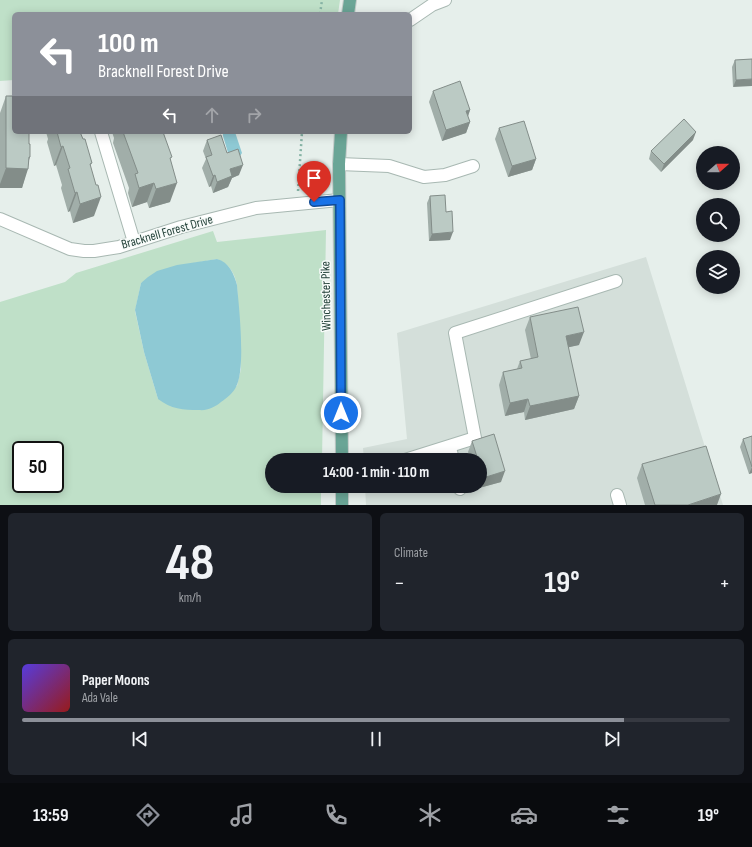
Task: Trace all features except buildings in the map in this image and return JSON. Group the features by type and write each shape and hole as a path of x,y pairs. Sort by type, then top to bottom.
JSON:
{"main road":[{"path":"348,12 350,0"},
{"name":"Winchester Pike","path":"341,134 339,164 342,453"},
{"path":"342,493 342,505"}],"street":[{"path":"412,19 432,5 445,0"},
{"path":"102,134 134,242"},
{"path":"339,164 389,166 424,177 445,176 473,166"},
{"name":"Bracknell Forest Drive","path":"0,219 70,249 84,251 104,250 181,227 256,208 340,200"},
{"path":"429,453 475,438 455,333 616,281"},
{"path":"450,447 451,453"}],"path":[{"path":"320,12 322,0"},
{"path":"298,204 302,134"}],"shaded area":[{"path":"646,257 723,505 366,505 365,493 487,493 487,453 363,453 363,448 407,439 397,333"}],"green space":[{"path":"0,0 340,0 338,12 12,12 12,80 0,81"},
{"path":"326,230 322,453 265,453 265,493 321,493 321,505 0,505 0,302 65,282 76,273 213,231 217,242","holes":["217,259 231,269 237,285 241,369 237,386 158,399 144,352 135,311 141,283 177,266"]}],"water":[{"path":"223,134 236,134 242,153 240,156 229,156"},
{"path":"217,259 228,266 233,273 237,285 241,338 241,367 239,378 232,393 219,404 211,408 205,410 193,410 172,407 158,399 144,352 135,310 141,283 157,271 177,265"}],"route":[{"path":"314,202 340,200 341,413"}]}
